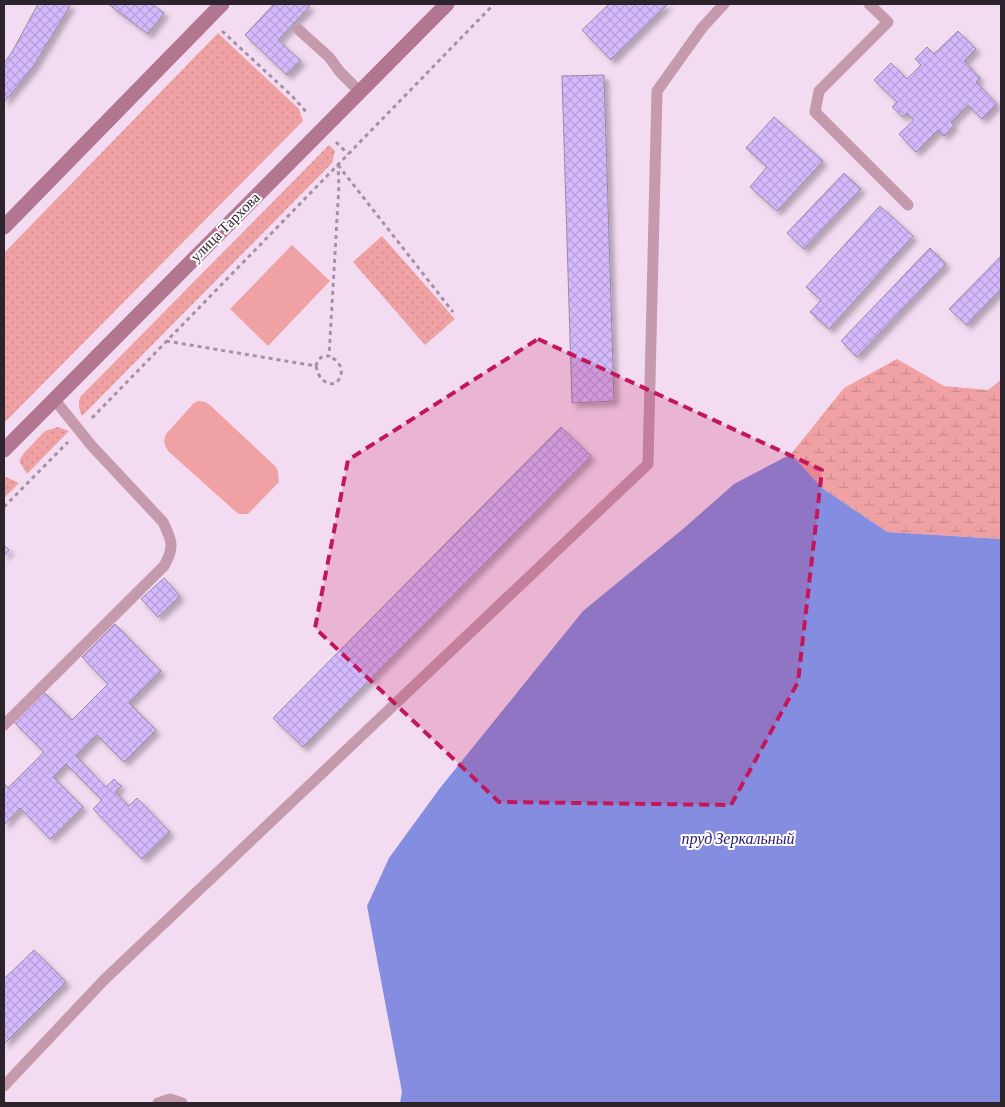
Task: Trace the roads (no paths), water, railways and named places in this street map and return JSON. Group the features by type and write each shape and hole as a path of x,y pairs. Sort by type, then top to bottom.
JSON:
{"main road":[{"path":"4,227 222,4"},
{"name":"улица Тархова","path":"4,450 447,4"}],"lane":[{"path":"4,1086 104,980 648,464 658,91 702,28 724,4"},
{"path":"869,4 888,22 819,91 816,112 908,205"},
{"path":"299,30 329,57 340,72 360,92"},
{"path":"4,726 164,566 171,555 172,546 163,522 91,445 54,399"},
{"path":"158,1103 170,1099 182,1103"}],"water":[{"name":"пруд Зеркальный","path":"791,454 822,488 887,532 1001,539 1001,1103 400,1103 402,1092 367,906 389,858 440,788 583,611 683,529 734,484"}]}
